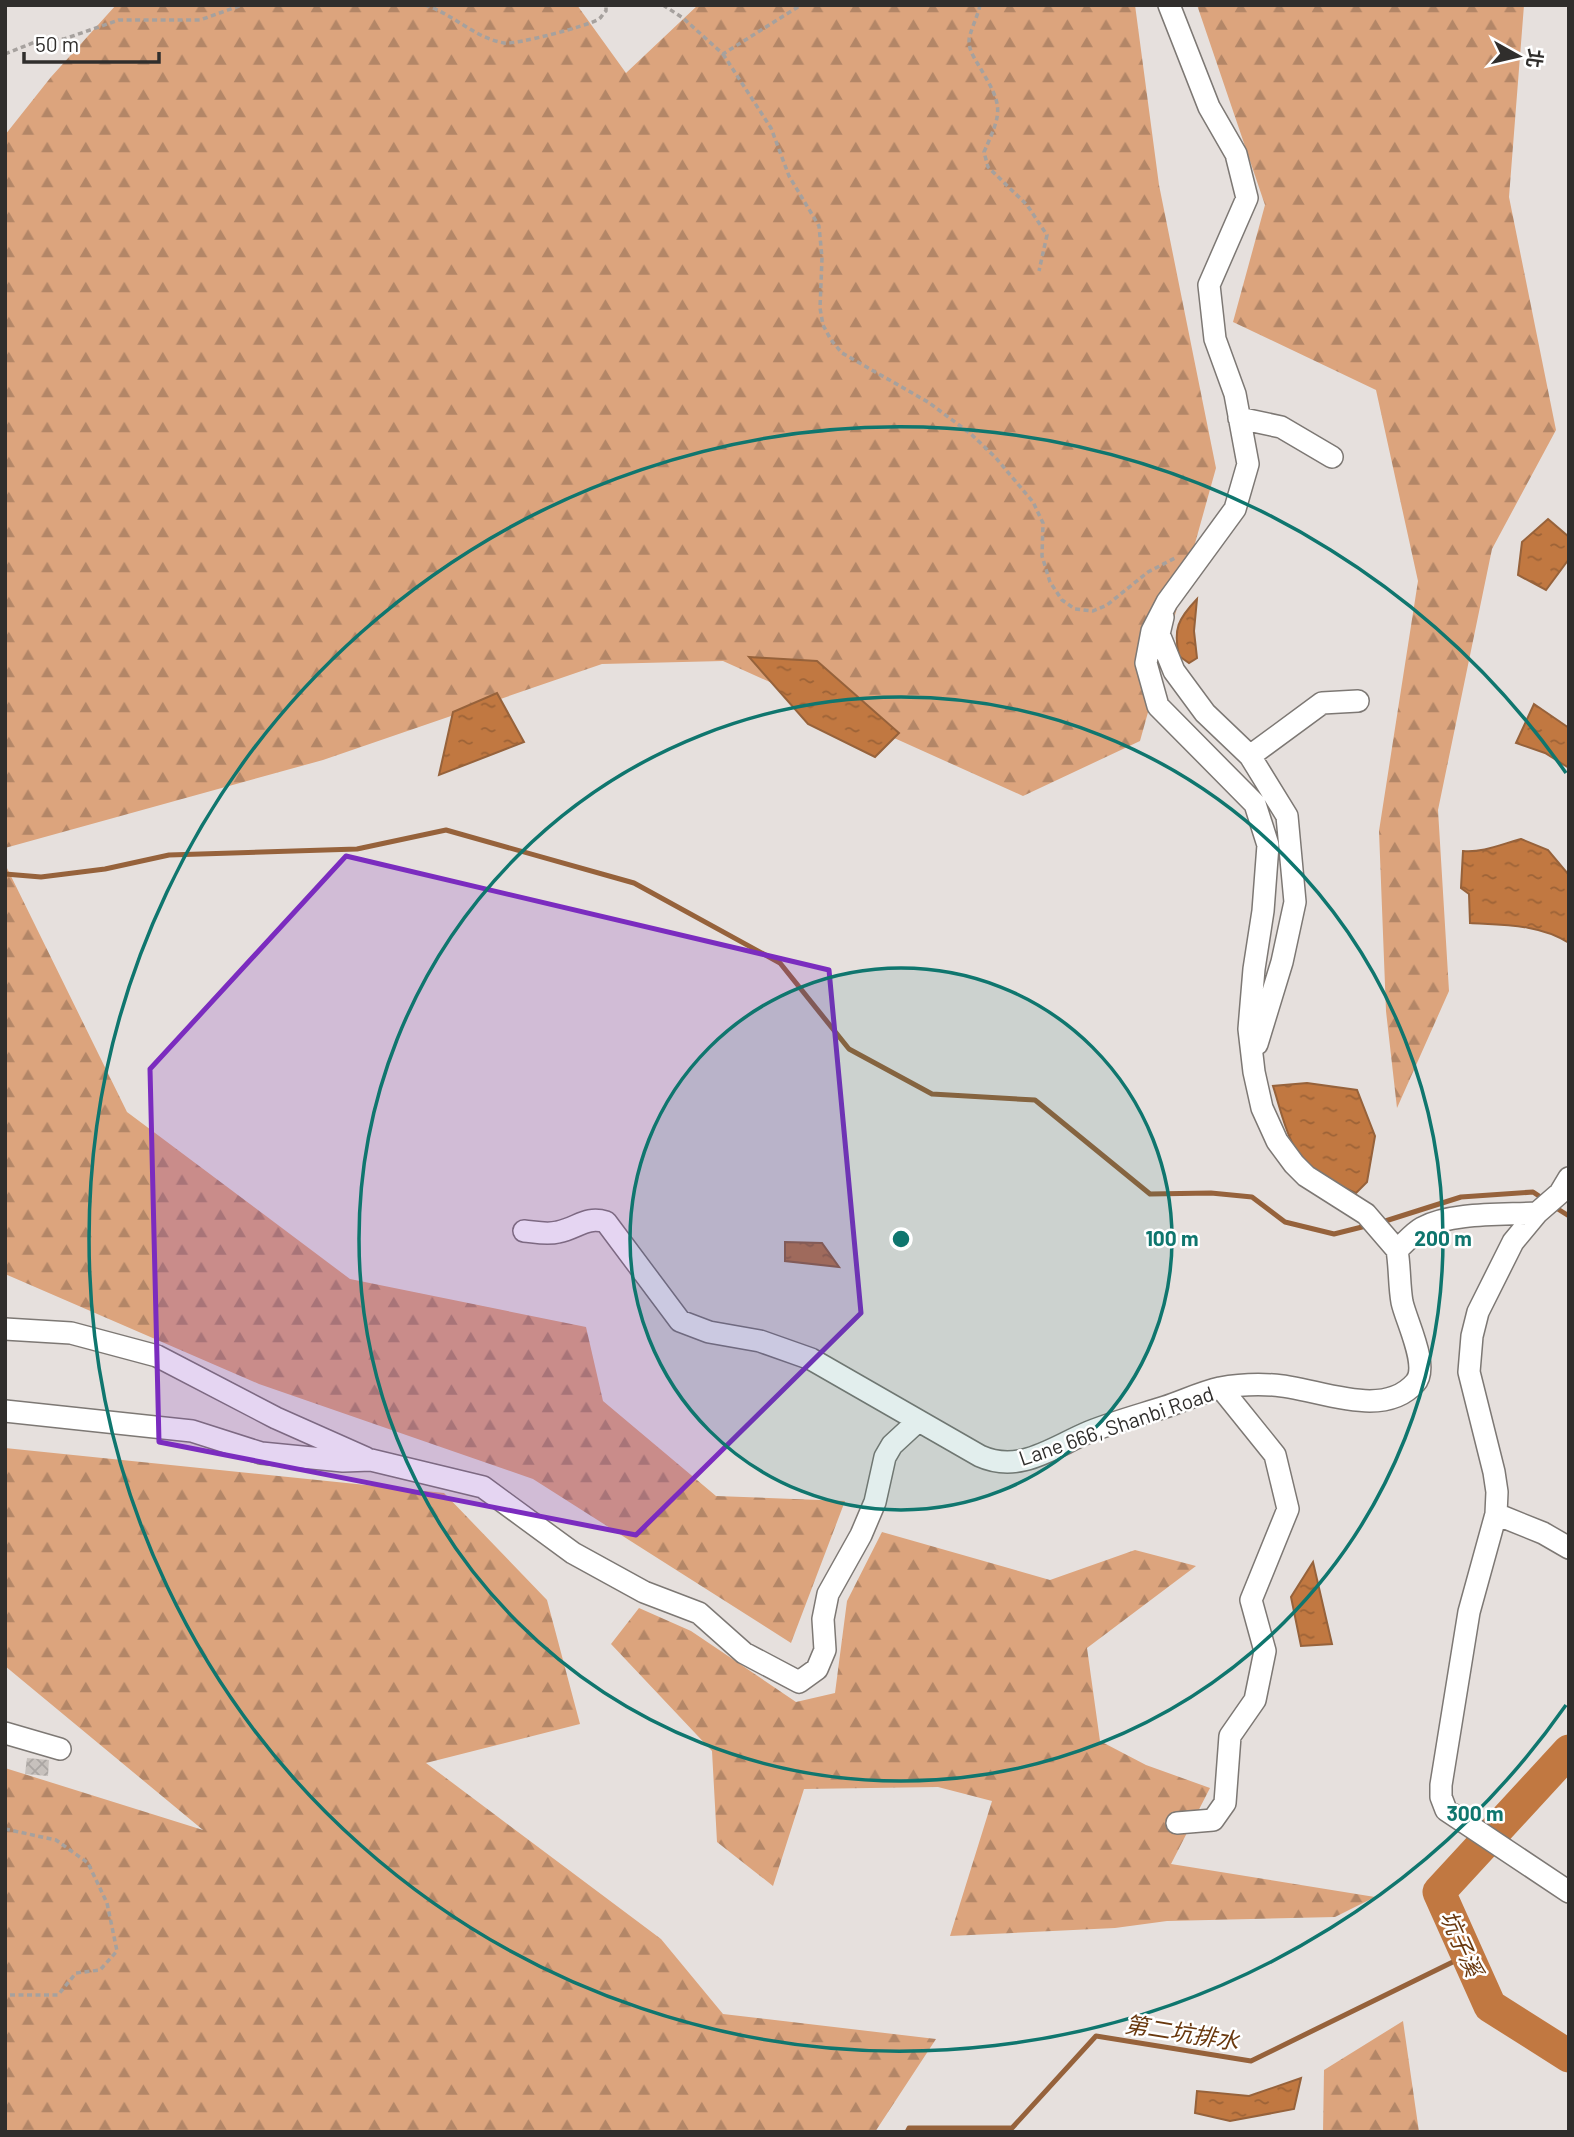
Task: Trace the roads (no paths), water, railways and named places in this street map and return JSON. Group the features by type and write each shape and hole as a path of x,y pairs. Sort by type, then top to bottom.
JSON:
{"street":[{"path":"1169,5 1209,107 1236,154 1247,198 1209,285 1215,339 1235,394 1248,464 1235,509 1167,602 1152,631 1146,663 1158,706 1255,804 1268,845 1249,1029 1262,1108 1277,1141 1294,1164 1306,1176 1360,1210 1377,1225 1397,1250 1422,1228 1442,1222 1457,1218 1540,1210"},
{"path":"1239,418 1281,427 1332,457"},
{"path":"1167,602 1159,634 1174,671 1205,713 1250,756 1287,816 1295,902 1282,962 1252,1059"},
{"path":"1250,756 1322,703 1358,701"},
{"path":"1564,1185 1514,1242 1478,1312 1472,1336 1469,1372 1494,1472 1496,1514 1469,1612 1441,1797 1446,1810 1569,1892"},
{"name":"Lane 666, Shanbi Road","path":"524,1231 556,1233 574,1228 589,1219 606,1223 680,1321 709,1332 760,1341 811,1359 980,1456 993,1462 1006,1463 1037,1457 1090,1432 1221,1388 1274,1385 1362,1401 1403,1395 1418,1381 1420,1369 1417,1350 1402,1305 1397,1250"},
{"path":"5,1329 71,1333 157,1356 276,1418 371,1460 483,1487 573,1553 644,1592 699,1613 744,1653 799,1682 817,1669 825,1650 823,1619 828,1594 861,1535 875,1502 885,1457 892,1445 918,1421"},
{"path":"1177,1823 1213,1819 1225,1803 1230,1736 1255,1700 1265,1651 1251,1600 1288,1509 1275,1455 1221,1388"},
{"path":"5,1411 192,1431 261,1453 343,1461 371,1460"},
{"path":"1496,1514 1543,1533 1569,1548"},
{"path":"5,1733 60,1749"}],"water":[{"path":"1548,519 1569,537 1569,559 1546,590 1518,575 1522,542"},
{"path":"1197,599 1194,631 1197,658 1189,663 1179,656 1177,631 1181,619"},
{"path":"749,657 817,661 899,733 875,757 808,724"},
{"path":"497,693 524,742 439,775 453,712"},
{"path":"1534,704 1569,728 1569,768 1545,753 1516,743"},
{"path":"1521,839 1548,850 1569,875 1569,943 1534,929 1470,923 1469,894 1461,888 1463,851 1485,849"},
{"path":"1307,1083 1357,1090 1375,1136 1367,1182 1356,1193 1316,1173 1299,1155 1288,1134 1273,1086"},
{"path":"785,1242 822,1243 839,1267 785,1261"},
{"path":"1313,1562 1332,1644 1301,1646 1291,1597"},
{"path":"1301,2078 1294,2109 1230,2121 1195,2113 1197,2091 1249,2096"}],"waterway":[{"path":"5,874 41,877 105,869 169,855 357,849 446,830 634,883 780,963 849,1049 932,1094 1035,1100 1150,1194 1211,1193 1252,1197 1285,1222 1334,1234 1370,1225"},
{"path":"1379,1223 1461,1197 1533,1192 1545,1200"},
{"path":"1553,1206 1569,1216"},
{"name":"坑子溪","path":"1569,1751 1439,1892 1490,2006 1569,2056"},
{"name":"第二坑排水","path":"907,2132 909,2128 1012,2128 1096,2036 1251,2061 1467,1955"}]}
